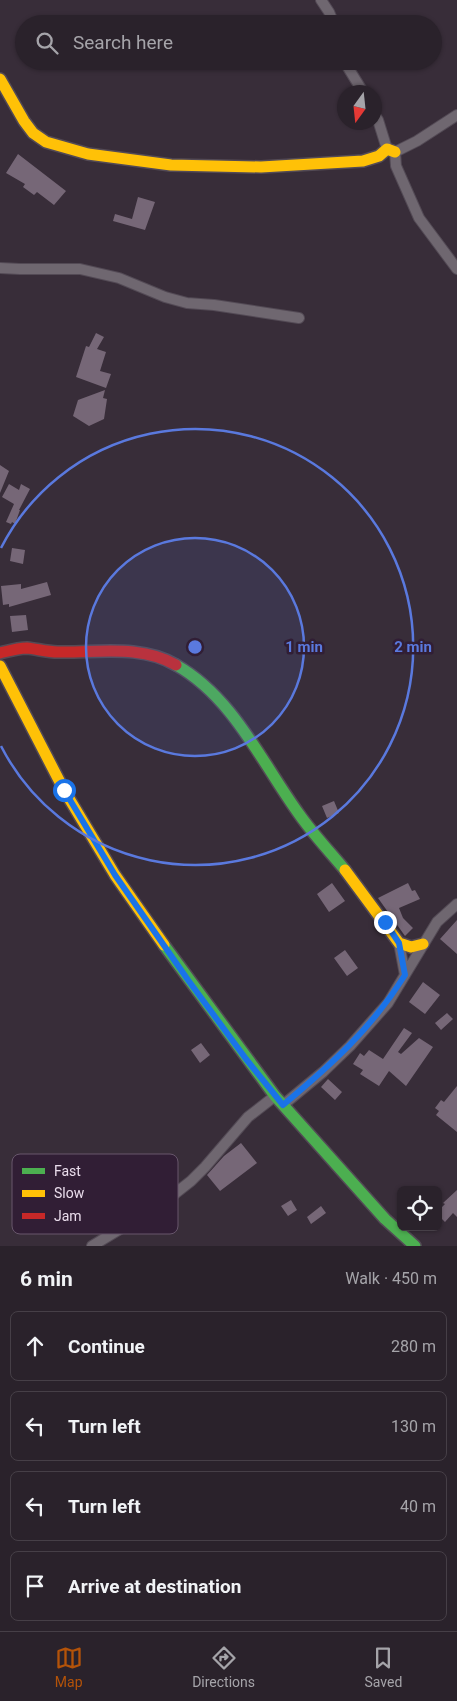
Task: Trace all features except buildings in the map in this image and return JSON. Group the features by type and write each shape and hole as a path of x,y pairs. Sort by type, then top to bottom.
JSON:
{"street":[{"path":"321,0 330,15"},
{"path":"350,70 359,85"},
{"path":"0,79 32,133 46,142 88,154 171,164 261,167 362,160 417,142 457,115"},
{"path":"382,129 419,218 457,268"},
{"path":"0,268 20,270 80,269 119,278 165,297 187,303 214,305 299,318"},
{"path":"0,653 25,648 57,652 98,650 135,652 170,661 184,670 201,683 231,712 300,815 361,890 399,943 411,948 423,944"},
{"path":"0,666 64,790 115,875 188,980 275,1096 385,1219 415,1246"},
{"path":"283,1105 323,1072 350,1046 388,1003 437,922 457,904"},
{"path":"399,943 405,975"},
{"path":"178,1191 205,1167 248,1117 275,1096"},
{"path":"92,1246 112,1234"}],"traffic: fast":[{"path":"176,665 196,678 230,713 245,732 304,821 345,870"},
{"path":"164,945 275,1096 385,1219 415,1246"}],"traffic: slow":[{"path":"0,79 33,133 46,142 88,154 171,165 261,167 363,161 379,156 387,149 395,152"},
{"path":"0,666 64,790 115,875 164,945"},
{"path":"345,870 399,943 411,947 423,944"}],"traffic: jam":[{"path":"0,653 27,648 54,652 133,652 162,658 176,665"}],"route":[{"path":"64,790 115,875 188,980 246,1059 283,1105 323,1072 350,1046 388,1003 405,975 399,943 385,922"}]}
